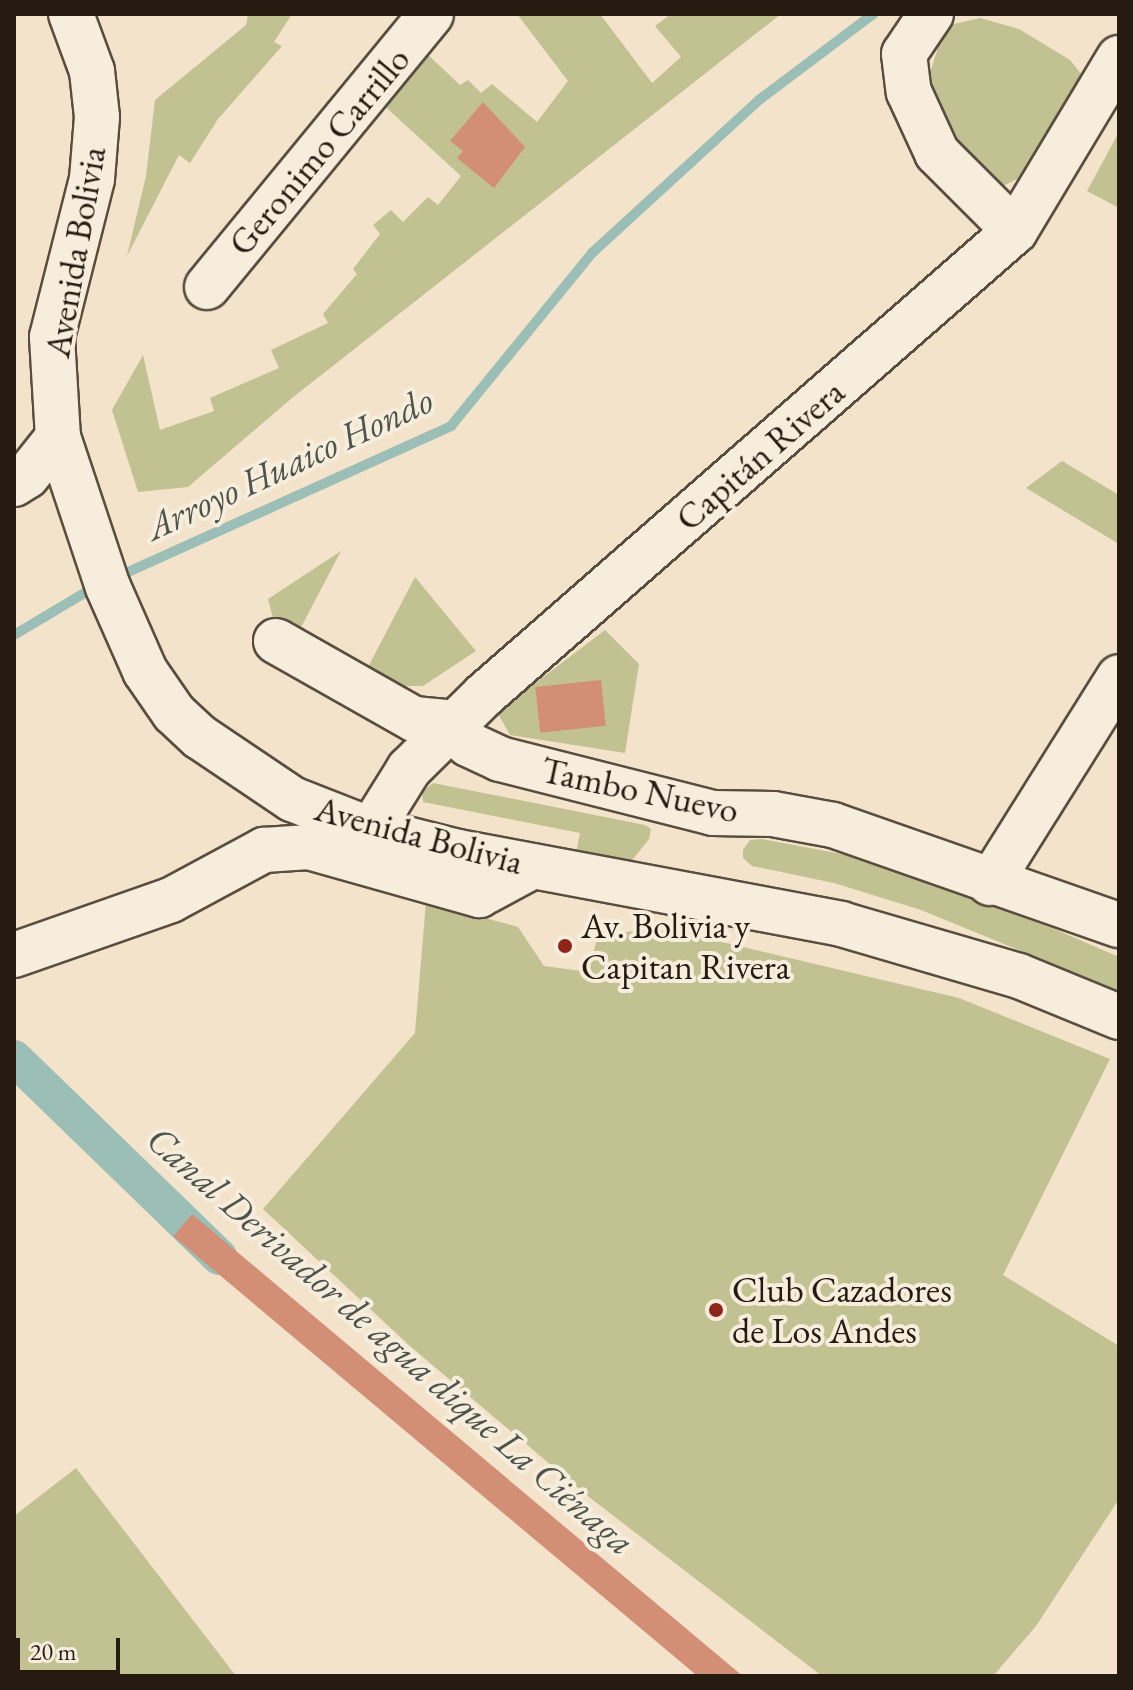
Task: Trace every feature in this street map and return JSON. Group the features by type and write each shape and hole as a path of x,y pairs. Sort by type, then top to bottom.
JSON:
{"street":[{"name":"Avenida Bolivia","path":"71,14 92,71 97,117 92,179 52,337 58,437 76,500 145,671 174,713 246,770 292,799 371,830 533,866 856,928 1019,976 1119,1017"},
{"name":"Geronimo Carrillo","path":"207,287 431,14"},
{"path":"931,14 904,54 909,92 937,153 1015,231"},
{"name":"Capitán Rivera","path":"371,830 409,769 456,723 1015,231 1119,58"},
{"path":"14,484 27,476 58,437"},
{"path":"276,641 414,719 456,723"},
{"path":"990,883 1119,677"},
{"name":"Tambo Nuevo","path":"456,723 468,744 500,759 713,813 773,814 833,825 990,883 1119,925"},
{"path":"14,955 171,900 264,850 309,847 479,895 533,866"}],"shaded area":[{"path":"248,14 292,14 274,42 282,46 218,119 190,163 179,155 127,256 146,176 155,100 246,25"},
{"path":"517,14 600,14 652,83 681,57 655,26 671,14 781,14 292,398 188,487 138,492 112,410 143,355 160,430 214,411 210,398 279,368 271,350 328,323 323,314 357,274 353,269 380,234 373,225 391,210 403,222 428,197 438,205 461,176 378,100 423,50 460,85 468,80 481,93 492,84 537,122 568,81"},
{"path":"980,18 1019,29 1070,60 1087,81 1056,134 1017,179 1001,187 980,174 935,117 929,76 945,26"},
{"path":"1119,132 1119,208 1087,191"},
{"path":"1062,461 1119,495 1119,544 1026,488"},
{"path":"341,551 297,635 274,622 268,599"},
{"path":"415,577 476,651 423,686 403,686 366,671"},
{"path":"605,630 639,664 625,753 510,735 497,712"},
{"path":"433,783 645,825 651,829 649,839 630,863 576,853 580,833 423,802 422,792"},
{"path":"762,839 852,856 1052,928 1119,957 1119,991 921,910 834,883 752,866 743,858 743,850 750,840"},
{"name":"Club Cazadores de Los Andes","path":"426,902 518,927 544,966 589,972 598,933 671,930 959,998 1110,1059 1003,1275 1119,1346 1119,1499 1036,1626 993,1676 822,1676 589,1497 411,1347 263,1209 415,1033"},
{"path":"76,1468 236,1676 14,1676 14,1516"}],"building":[{"path":"483,102 525,147 494,188 457,158 463,151 450,141"},
{"path":"601,680 606,726 540,733 535,687"},
{"path":"192,1214 743,1676 697,1676 173,1236"}],"waterway":[{"name":"Arroyo Huaico Hondo","path":"117,577 451,426 592,253 759,100 873,14"},
{"name":"Arroyo Huaico Hondo","path":"14,635 98,585"},
{"name":"Canal Derivador de agua dique La Ciénaga","path":"14,1058 219,1257"}],"place":[{"name":"Av. Bolivia y Capitan Rivera","path":"565,946"},
{"name":"Club Cazadores de Los Andes","path":"716,1310"}]}
